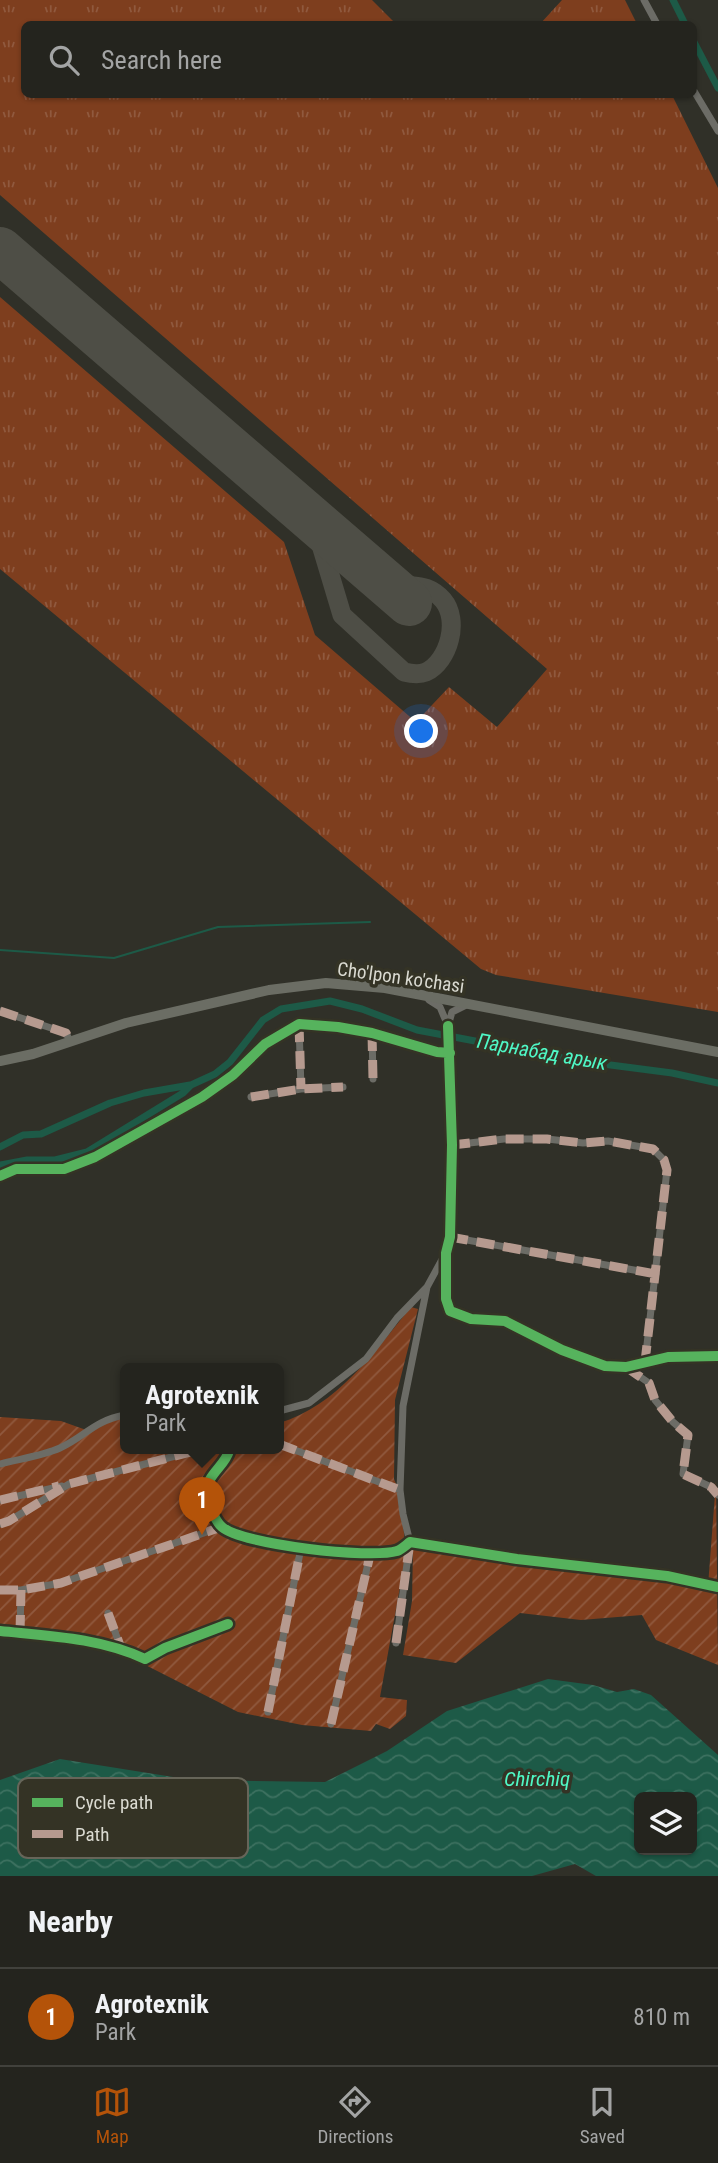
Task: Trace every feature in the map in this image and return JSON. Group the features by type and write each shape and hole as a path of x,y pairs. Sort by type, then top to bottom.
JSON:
{"main road":[{"name":"Cho'lpon ko'chasi","path":"0,1061 22,1057 126,1023 297,985 356,984 718,1052"}],"street":[{"path":"644,0 655,21"},
{"path":"697,96 718,131"},
{"path":"416,994 437,1004 449,1026"},
{"path":"472,1004 461,1006 452,1012 449,1026 452,1145 446,1299 450,1311 471,1319 505,1321 580,1358 605,1366 626,1367 668,1357 718,1356"},
{"path":"0,1011 66,1033 70,1041"},
{"path":"0,1175 16,1169 64,1169 95,1157 202,1097 233,1074 265,1044 299,1024 372,1033 437,1052 450,1049"},
{"path":"299,1024 301,1089"},
{"path":"372,1033 373,1079"},
{"path":"251,1097 301,1089 343,1087"},
{"path":"452,1145 504,1139 547,1139 583,1143 608,1141 653,1149 664,1160 667,1170 645,1362"},
{"path":"450,1237 656,1274"},
{"path":"284,1410 309,1403 366,1359 397,1318 426,1287 446,1253"},
{"path":"396,1643 410,1542 400,1490 402,1405 426,1287"},
{"path":"626,1367 649,1383 655,1400 688,1435 683,1474 711,1487 718,1495"},
{"path":"0,1464 59,1449 89,1428 104,1420 120,1416"},
{"path":"284,1446 400,1490"},
{"path":"0,1500 183,1454"},
{"path":"228,1454 207,1485 207,1494 221,1527 236,1534 301,1548 370,1555 399,1551 410,1542 517,1559 667,1576 718,1586"},
{"path":"0,1524 69,1484"},
{"path":"0,1590 21,1590 61,1583 221,1527"},
{"path":"268,1712 301,1548"},
{"path":"331,1724 370,1555"},
{"path":"20,1633 21,1590"},
{"path":"108,1613 121,1648"},
{"path":"0,1631 66,1637 121,1648 145,1659 165,1648 228,1624"}],"green space":[{"path":"0,0 372,0 393,21 21,21 21,98 673,98 718,188 718,1012 496,975 481,969 0,569 0,297 284,542 315,635 416,722 449,687 497,727 547,669 0,195"},
{"path":"562,0 625,0 636,21 543,21"},
{"path":"411,1307 418,1309 395,1400 394,1479 400,1493 406,1554 380,1697 407,1700 406,1716 390,1729 376,1724 371,1731 302,1725 238,1712 104,1644 0,1637 0,1417 61,1421 89,1431 120,1419 120,1454 284,1454 284,1421 319,1404 353,1376"},
{"path":"716,1481 718,1665 656,1640 642,1615 581,1620 520,1613 456,1663 403,1655 412,1601 413,1547 708,1586"}],"water":[{"name":"Chirchiq","path":"548,1679 593,1685 617,1692 634,1689 651,1695 718,1755 718,1876 596,1876 575,1864 532,1876 0,1876 0,1780 60,1759 179,1778 18,1778 18,1858 248,1858 248,1781 325,1782 387,1751 447,1711"}],"waterway":[{"path":"673,0 684,21"},
{"path":"697,48 718,88"},
{"path":"0,950 114,958 218,927 370,922"},
{"name":"Парнабад арык","path":"0,1165 27,1160 55,1160 87,1152 183,1093 191,1085 215,1074 230,1062 263,1020 281,1009 330,1001 362,1009 417,1030 580,1061 672,1073 718,1083"},
{"name":"Парнабад арык","path":"0,1147 23,1135 41,1134 110,1103 144,1093 190,1085"}],"taxiway":[{"path":"307,515 318,535 342,615 404,672 426,672 434,667 446,650 451,629 448,608 433,591 398,584 377,576"}],"runway":[{"path":"0,250 409,603"}],"marked path":[{"path":"0,1011 66,1033 70,1041"},
{"path":"299,1024 301,1089"},
{"path":"372,1033 373,1079"},
{"path":"251,1097 301,1089 343,1087"},
{"path":"452,1145 504,1139 547,1139 583,1143 608,1141 653,1149 664,1160 667,1170 645,1362"},
{"path":"450,1237 656,1274"},
{"path":"626,1367 649,1383 655,1400 688,1435 683,1474 711,1487 718,1495"},
{"path":"284,1446 400,1490"},
{"path":"0,1524 69,1484 183,1454"},
{"path":"0,1500 59,1486"},
{"path":"0,1590 21,1590 61,1583 221,1527"},
{"path":"396,1643 410,1542"},
{"path":"268,1712 301,1548"},
{"path":"331,1724 370,1555"},
{"path":"20,1633 21,1590"},
{"path":"108,1613 121,1648"}],"cycle path":[{"path":"0,1176 16,1169 64,1169 95,1157 202,1097 233,1075 265,1044 299,1024 372,1033 437,1052 450,1053"},
{"path":"448,1026 452,1145 446,1299 450,1311 471,1319 505,1321 562,1350 605,1366 626,1367 668,1357 718,1356"},
{"path":"228,1454 209,1481 207,1493 219,1524 234,1534 279,1545 335,1552 383,1553 397,1551 410,1542 517,1559 667,1576 718,1587"},
{"path":"0,1631 92,1642 145,1659 165,1648 228,1624"}],"place":[{"name":"Agrotexnik","path":"202,1535"}]}
